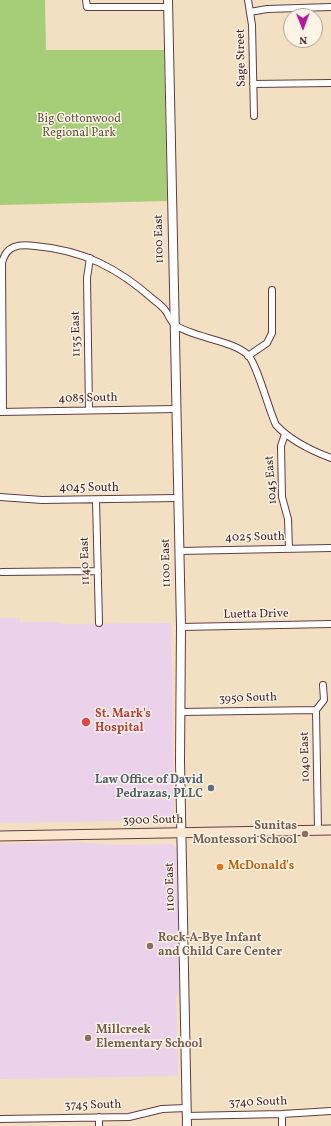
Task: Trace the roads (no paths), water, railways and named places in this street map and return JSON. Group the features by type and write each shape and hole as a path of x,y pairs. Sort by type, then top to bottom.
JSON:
{"main road":[{"name":"3900 South","path":"0,836 331,830"}],"street":[{"path":"86,0 86,7 168,3"},
{"name":"Sage Street","path":"248,0 252,25 254,116"},
{"name":"1100 East","path":"168,3 173,324 181,627 181,832 187,1126"},
{"path":"250,12 271,9 331,8"},
{"path":"253,84 331,83"},
{"path":"2,412 2,263 7,251 15,246 23,245 59,248 106,265 136,285 166,311 173,324 185,330 238,349 248,356 276,426 285,434 318,453 331,458"},
{"name":"1135 East","path":"89,410 87,278 90,258"},
{"path":"248,356 266,343 272,333 272,290"},
{"name":"4085 South","path":"2,412 176,409"},
{"name":"1045 East","path":"285,434 281,446 282,497 288,519 289,549"},
{"name":"4045 South","path":"0,497 29,500 178,498"},
{"name":"1140 East","path":"96,500 99,623"},
{"name":"4025 South","path":"178,550 331,548"},
{"path":"2,572 98,571"},
{"name":"Luetta Drive","path":"181,627 331,624"},
{"name":"1040 East","path":"318,830 316,710 324,700 323,685"},
{"name":"3950 South","path":"181,712 316,710"},
{"name":"3745 South","path":"0,1119 129,1117 162,1109 186,1112"},
{"name":"3740 South","path":"186,1112 282,1114 331,1110"},
{"path":"282,1114 282,1126"},
{"path":"99,1117 99,1126"}],"place":[{"name":"St. Mark's Hospital","path":"86,722"},
{"name":"Law Office of David Pedrazas, PLLC","path":"211,788"},
{"name":"Sunitas Montessori School","path":"305,834"},
{"name":"McDonald's","path":"220,867"},
{"name":"Rock-A-Bye Infant and Child Care Center","path":"150,946"},
{"name":"Millcreek Elementary School","path":"88,1038"}],"park label":[{"name":"Big Cottonwood Regional Park","path":"79,127"}]}
